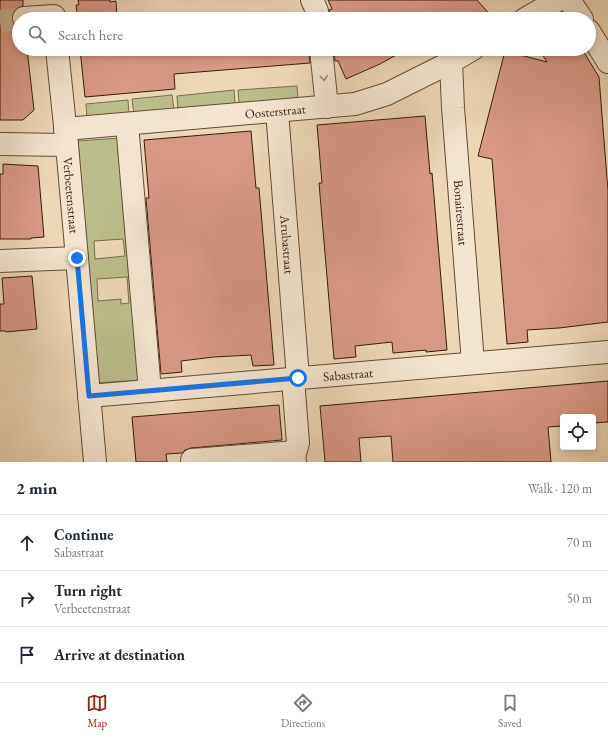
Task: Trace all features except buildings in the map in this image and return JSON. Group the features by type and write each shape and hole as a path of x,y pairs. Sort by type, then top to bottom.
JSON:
{"street":[{"path":"537,12 558,0"},
{"path":"569,0 577,12"},
{"path":"596,42 608,62"},
{"name":"Verbeetenstraat","path":"58,56 95,462"},
{"path":"322,56 327,107"},
{"name":"Oosterstraat","path":"0,144 66,137 127,124 355,104 387,94 461,56"},
{"name":"Bonairestraat","path":"451,62 453,108 473,363"},
{"name":"Arubastraat","path":"276,111 296,378 298,443 295,457"},
{"path":"127,124 150,391"},
{"path":"0,261 77,258"},
{"name":"Sabastraat","path":"89,396 608,352"},
{"path":"192,460 295,457"}],"green space":[{"path":"297,86 298,99 239,103 238,90"},
{"path":"234,90 235,104 178,110 177,96"},
{"path":"172,95 174,110 134,114 132,99"},
{"path":"128,100 129,114 87,118 86,104"},
{"path":"120,138 141,380 97,383 78,141","holes":["123,239 125,256 95,259 94,241","127,277 129,303 121,304 121,299 98,301 97,279"]}],"tunnel":[{"path":"0,21 12,20"}],"route":[{"path":"77,258 89,396 298,378"}]}
